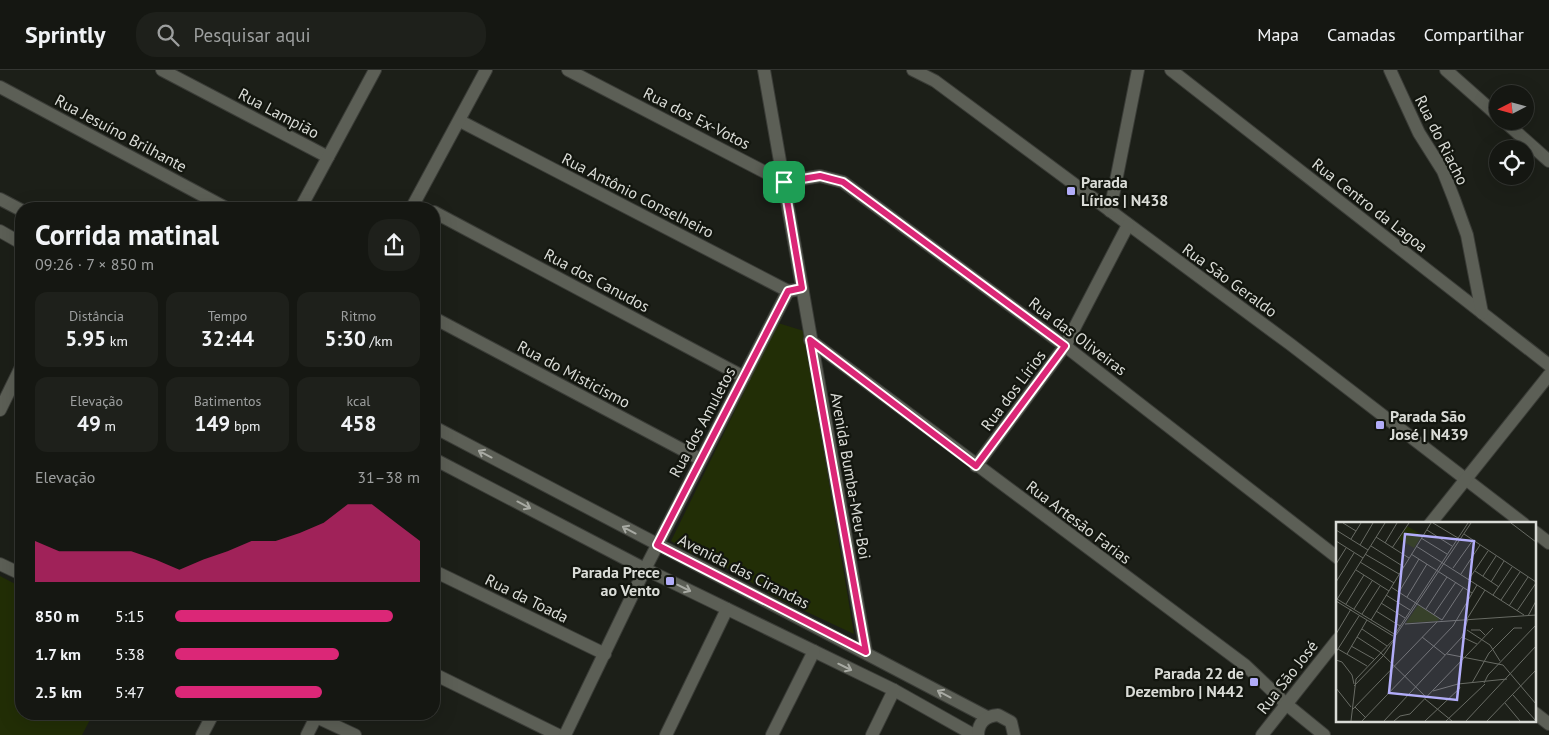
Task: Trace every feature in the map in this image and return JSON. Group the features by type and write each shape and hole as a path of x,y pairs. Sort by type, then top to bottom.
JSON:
{"street":[{"name":"Rua Lampião","path":"162,70 328,157"},
{"path":"414,202 460,121 486,70"},
{"name":"Rua dos Ex-Votos","path":"568,70 784,182"},
{"name":"Avenida Bumba-Meu-Boi","path":"764,70 866,652"},
{"name":"Rua São Geraldo","path":"913,70 936,75 1110,212 1290,344 1521,522"},
{"path":"1110,212 1138,70"},
{"name":"Rua Centro da Lagoa","path":"1171,70 1549,365"},
{"name":"Rua do Riacho","path":"1391,70 1419,133 1443,171 1454,199 1466,236 1482,313"},
{"path":"1446,70 1489,108"},
{"path":"304,202 371,71"},
{"name":"Rua Jesuíno Brilhante","path":"0,87 215,202"},
{"name":"Rua Antônio Conselheiro","path":"460,121 788,291"},
{"path":"1514,130 1549,161"},
{"name":"Rua das Oliveiras","path":"784,182 820,176 843,182 1065,346 1336,556"},
{"path":"0,199 15,207"},
{"name":"Rua dos Canudos","path":"440,215 744,377"},
{"name":"Rua dos Lírios","path":"976,466 1065,346 1128,224"},
{"path":"0,232 15,240"},
{"path":"788,291 802,288"},
{"name":"Rua dos Amuletos","path":"565,735 645,568 788,291"},
{"name":"Rua do Misticismo","path":"440,321 700,459"},
{"name":"Rua Artesão Farias","path":"810,340 1245,666 1286,704 1324,735"},
{"path":"1432,522 1549,375"},
{"path":"0,410 15,380"},
{"name":"Avenida das Cirandas","path":"440,430 987,717 998,715 1005,717 1016,734"},
{"path":"440,461 645,568 894,690 976,735 980,724 987,717"},
{"path":"1536,533 1549,543"},
{"path":"0,564 15,571"},
{"name":"Rua da Toada","path":"440,573 605,654"},
{"path":"666,735 727,609"},
{"name":"Rua São José","path":"1262,735 1336,642"},
{"path":"772,735 814,652"},
{"path":"440,677 558,735"},
{"path":"872,735 894,690"},
{"path":"1536,714 1549,724"},
{"path":"202,735 209,720"},
{"path":"307,735 312,720"},
{"path":"324,720 355,735"}],"green space":[{"path":"778,323 804,331 854,634 777,598 731,570 698,557 671,541"},
{"path":"0,576 15,584 15,720 90,720 82,735 0,735"}],"place":[{"name":"Parada Lírios | N438","path":"1071,191"},
{"name":"Parada São José | N439","path":"1380,425"},
{"name":"Parada Prece ao Vento","path":"670,581"},
{"name":"Parada 22 de Dezembro | N442","path":"1254,682"}],"route":[{"path":"820,176 831,177 843,182 1065,346 976,466 810,340 866,652 657,545 788,291 802,288 784,182 820,176"}]}
